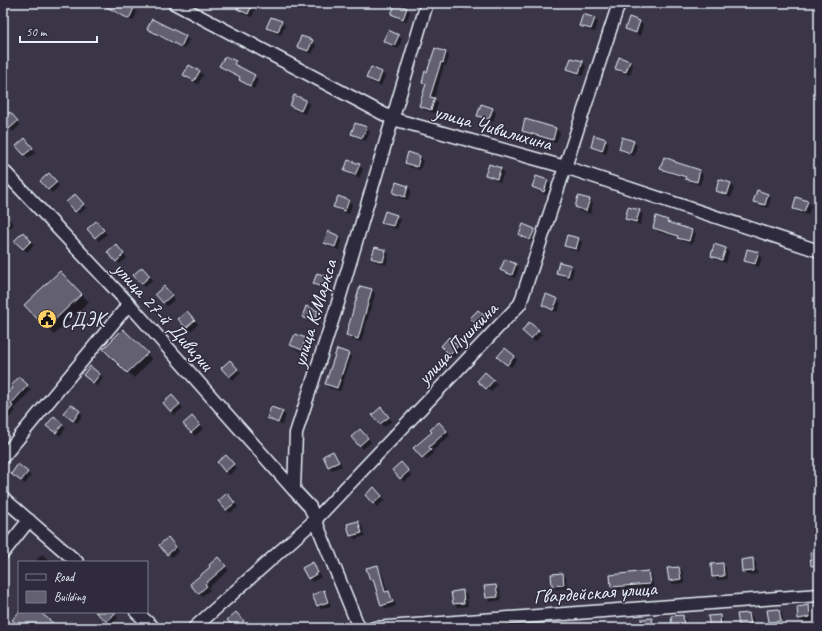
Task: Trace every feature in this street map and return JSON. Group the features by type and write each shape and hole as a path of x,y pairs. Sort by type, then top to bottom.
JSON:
{"street":[{"name":"улица Чивилихина","path":"174,3 392,119 565,167 819,251"},
{"name":"улица К.Маркса","path":"294,490 296,433 337,306 427,3"},
{"name":"улица Пушкина","path":"194,628 315,520 520,304 619,3"},
{"name":"улица 27-й Дивизии","path":"3,170 129,304 294,490"},
{"path":"3,457 129,304"},
{"path":"294,490 310,507 358,628"},
{"path":"3,498 76,561"},
{"path":"3,553 29,520"},
{"name":"Гвардейская улица","path":"374,628 819,595"},
{"path":"137,613 154,628"}],"building":[{"path":"99,3 125,3 134,8 129,19"},
{"path":"239,3 253,3 248,14 237,9"},
{"path":"396,3 407,8 403,19 391,14"},
{"path":"583,14 595,18 591,29 579,26"},
{"path":"271,17 282,21 278,32 266,28"},
{"path":"629,17 640,21 636,33 625,29"},
{"path":"152,19 186,36 181,47 147,29"},
{"path":"388,30 399,35 394,46 383,41"},
{"path":"301,36 313,40 308,51 297,47"},
{"path":"435,48 446,52 443,63 441,62 430,97 435,98 431,110 419,106 426,84 422,83 425,71 427,72"},
{"path":"225,56 236,61 234,64 255,75 250,86 239,80 240,77 219,66"},
{"path":"619,57 630,61 626,72 615,69"},
{"path":"571,58 583,61 579,73 567,69"},
{"path":"189,65 200,71 194,81 183,75"},
{"path":"371,67 382,72 378,83 366,78"},
{"path":"294,95 306,100 301,111 290,106"},
{"path":"481,104 493,108 489,119 477,116"},
{"path":"10,112 18,121 9,129 3,122 3,117"},
{"path":"525,119 556,128 553,140 522,131"},
{"path":"355,123 367,127 362,138 351,134"},
{"path":"594,135 606,139 602,151 591,147"},
{"path":"622,137 634,141 630,153 619,149"},
{"path":"25,138 33,148 24,155 16,146"},
{"path":"408,152 420,156 417,167 405,163"},
{"path":"664,157 700,170 697,182 660,169"},
{"path":"348,160 360,164 355,175 344,171"},
{"path":"489,164 501,168 497,179 485,175"},
{"path":"49,173 57,182 48,190 40,181"},
{"path":"536,176 548,180 544,192 532,187"},
{"path":"719,179 731,183 727,195 716,191"},
{"path":"396,182 408,186 405,197 393,193"},
{"path":"757,190 768,194 765,205 753,202"},
{"path":"75,194 84,204 75,212 66,202"},
{"path":"338,196 349,200 345,211 333,207"},
{"path":"578,196 590,199 586,211 575,207"},
{"path":"796,197 808,201 804,212 793,209"},
{"path":"628,207 640,210 636,222 625,219"},
{"path":"385,211 397,215 393,226 381,223"},
{"path":"656,216 668,220 667,222 692,230 689,241 677,238 678,236 653,228"},
{"path":"96,221 104,230 95,238 87,229"},
{"path":"523,224 535,229 530,240 519,235"},
{"path":"328,231 339,236 335,247 324,243"},
{"path":"23,232 31,241 23,249 14,241"},
{"path":"567,235 579,238 576,249 564,246"},
{"path":"116,244 124,254 116,262 107,252"},
{"path":"714,244 726,248 722,260 711,256"},
{"path":"375,247 386,250 383,262 371,258"},
{"path":"747,249 759,252 755,264 744,261"},
{"path":"505,259 516,264 512,275 500,270"},
{"path":"559,262 571,265 568,276 556,273"},
{"path":"142,267 150,276 141,284 133,275"},
{"path":"60,271 82,294 46,328 24,305"},
{"path":"317,273 329,277 324,288 313,284"},
{"path":"164,286 172,295 163,303 155,294"},
{"path":"360,286 372,289 358,339 346,335"},
{"path":"546,294 558,299 553,310 542,305"},
{"path":"306,306 318,311 314,322 302,317"},
{"path":"478,310 487,318 479,327 470,318"},
{"path":"187,311 195,320 186,328 178,319"},
{"path":"529,322 539,330 531,339 522,331"},
{"path":"123,329 148,353 127,373 103,349"},
{"path":"295,334 306,338 302,350 290,345"},
{"path":"449,337 458,346 450,355 441,346"},
{"path":"505,348 515,356 507,365 497,357"},
{"path":"337,349 349,353 337,388 325,384"},
{"path":"230,360 238,369 229,377 221,368"},
{"path":"90,366 100,374 93,383 83,375"},
{"path":"485,372 494,380 486,389 477,381"},
{"path":"19,377 28,385 11,404 13,406 3,418 3,397 4,398 13,388 11,386"},
{"path":"172,395 180,404 171,412 163,403"},
{"path":"71,404 80,411 73,421 63,413"},
{"path":"271,407 283,411 278,423 267,418"},
{"path":"381,407 389,417 380,424 372,415"},
{"path":"54,416 63,424 56,433 46,426"},
{"path":"192,416 200,425 191,433 183,424"},
{"path":"439,422 447,431 429,447 431,450 422,458 413,448 432,432 430,430"},
{"path":"360,429 368,438 359,446 351,437"},
{"path":"333,451 339,462 328,467 323,456"},
{"path":"226,455 234,464 225,472 217,462"},
{"path":"401,462 409,471 400,479 392,470"},
{"path":"18,464 28,472 21,481 11,474"},
{"path":"374,487 382,496 373,504 365,495"},
{"path":"227,493 235,503 226,510 218,501"},
{"path":"358,521 362,533 350,536 347,524"},
{"path":"168,537 176,547 167,555 159,545"},
{"path":"819,552 819,565 811,566 810,553"},
{"path":"218,557 226,566 205,584 207,586 198,594 190,584 210,567 209,565"},
{"path":"753,558 754,571 742,572 741,560"},
{"path":"313,562 318,573 308,579 302,568"},
{"path":"723,563 724,576 712,577 711,564"},
{"path":"378,565 385,592 389,591 393,602 381,606 373,579 370,580 366,568"},
{"path":"679,567 681,579 669,581 667,568"},
{"path":"648,571 650,584 611,587 610,575"},
{"path":"563,573 564,585 552,586 551,574"},
{"path":"496,585 498,597 486,598 484,586"},
{"path":"324,590 328,602 317,606 312,595"},
{"path":"463,590 464,603 453,604 451,592"},
{"path":"809,605 810,617 798,619 797,607"},
{"path":"779,609 781,621 769,622 767,610"},
{"path":"236,612 244,621 237,628 234,628 227,620"},
{"path":"18,613 41,613 59,628 22,628 12,620"},
{"path":"96,613 115,613 107,622"},
{"path":"749,613 751,625 739,626 737,614"},
{"path":"683,615 684,627 672,628 671,616"},
{"path":"720,615 721,627 710,628 708,616"},
{"path":"652,618 654,628 642,628 641,619"}],"place":[{"name":"СДЭК","path":"47,319"}]}
